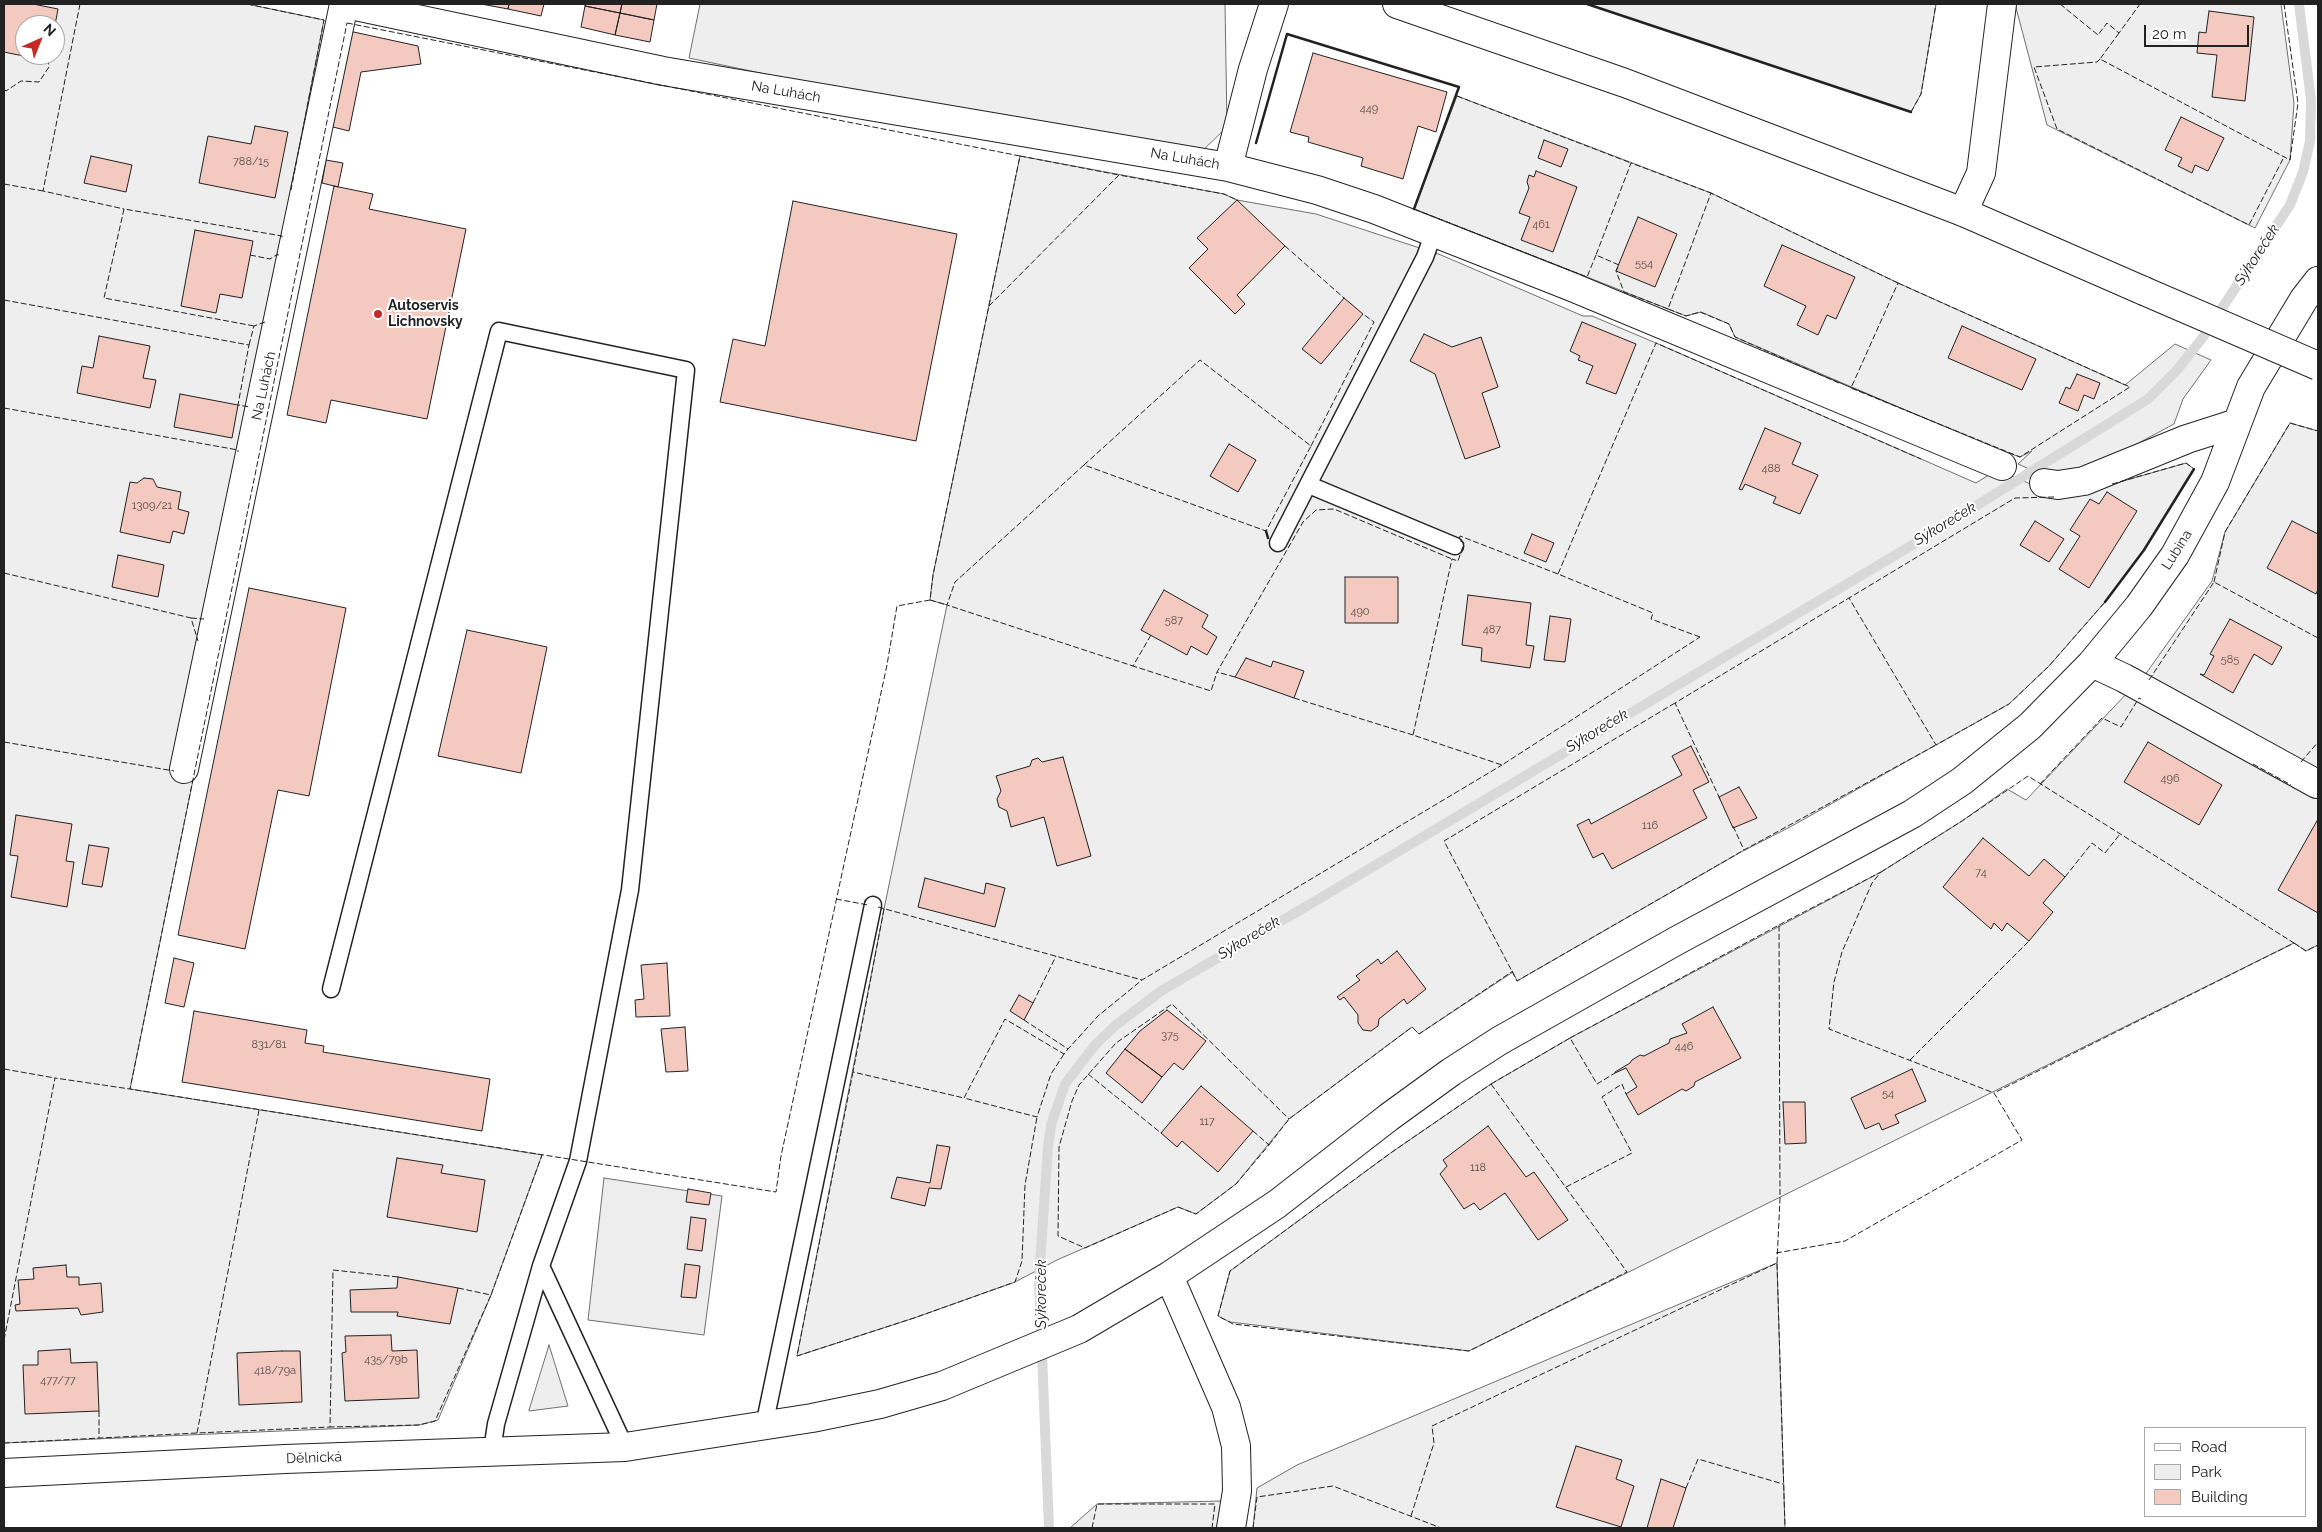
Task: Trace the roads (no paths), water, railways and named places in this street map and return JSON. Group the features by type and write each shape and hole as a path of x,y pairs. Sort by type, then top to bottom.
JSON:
{"street":[{"name":"Na Luhách","path":"184,769 345,4 663,71 1228,167 1317,190 1434,232 1572,286 2002,466"},
{"path":"1228,167 1253,69 1274,4"},
{"path":"1397,4 1626,83 1963,212 2318,366"},
{"path":"1963,212 1981,173 2002,4"},
{"name":"Lubina","path":"1168,1276 1277,1204 1428,1089 1499,1041 1684,936 1912,814 1954,786 2030,726 2092,663 2138,606 2175,555 2215,482 2251,387 2304,298 2318,281"},
{"path":"2044,483 2058,484 2084,481 2187,439 2237,423"},
{"path":"2092,663 2124,678 2317,784"},
{"path":"1168,1276 1226,1407 1236,1446 1236,1491 1231,1528"},
{"name":"Dělnická","path":"4,1473 492,1451 625,1447 764,1426 880,1404 942,1386 1079,1329 1168,1276"}],"lane":[{"path":"1278,543 1425,257 1434,232"},
{"path":"331,990 499,331 686,370 630,890 578,1161 541,1266 496,1424 492,1451"},
{"path":"1309,485 1455,546"},
{"path":"764,1426 873,905"},
{"path":"541,1266 625,1447"}],"waterway":[{"name":"Sýkoreček","path":"1049,1528 1039,1279 1048,1147 1051,1125 1065,1084 1095,1045 1116,1025 1161,991 1929,535 2148,399 2178,369 2203,337 2290,205 2303,172 2310,141 2311,100 2299,4"}],"place":[{"name":"Autoservis Lichnovsky","path":"378,314"}]}
